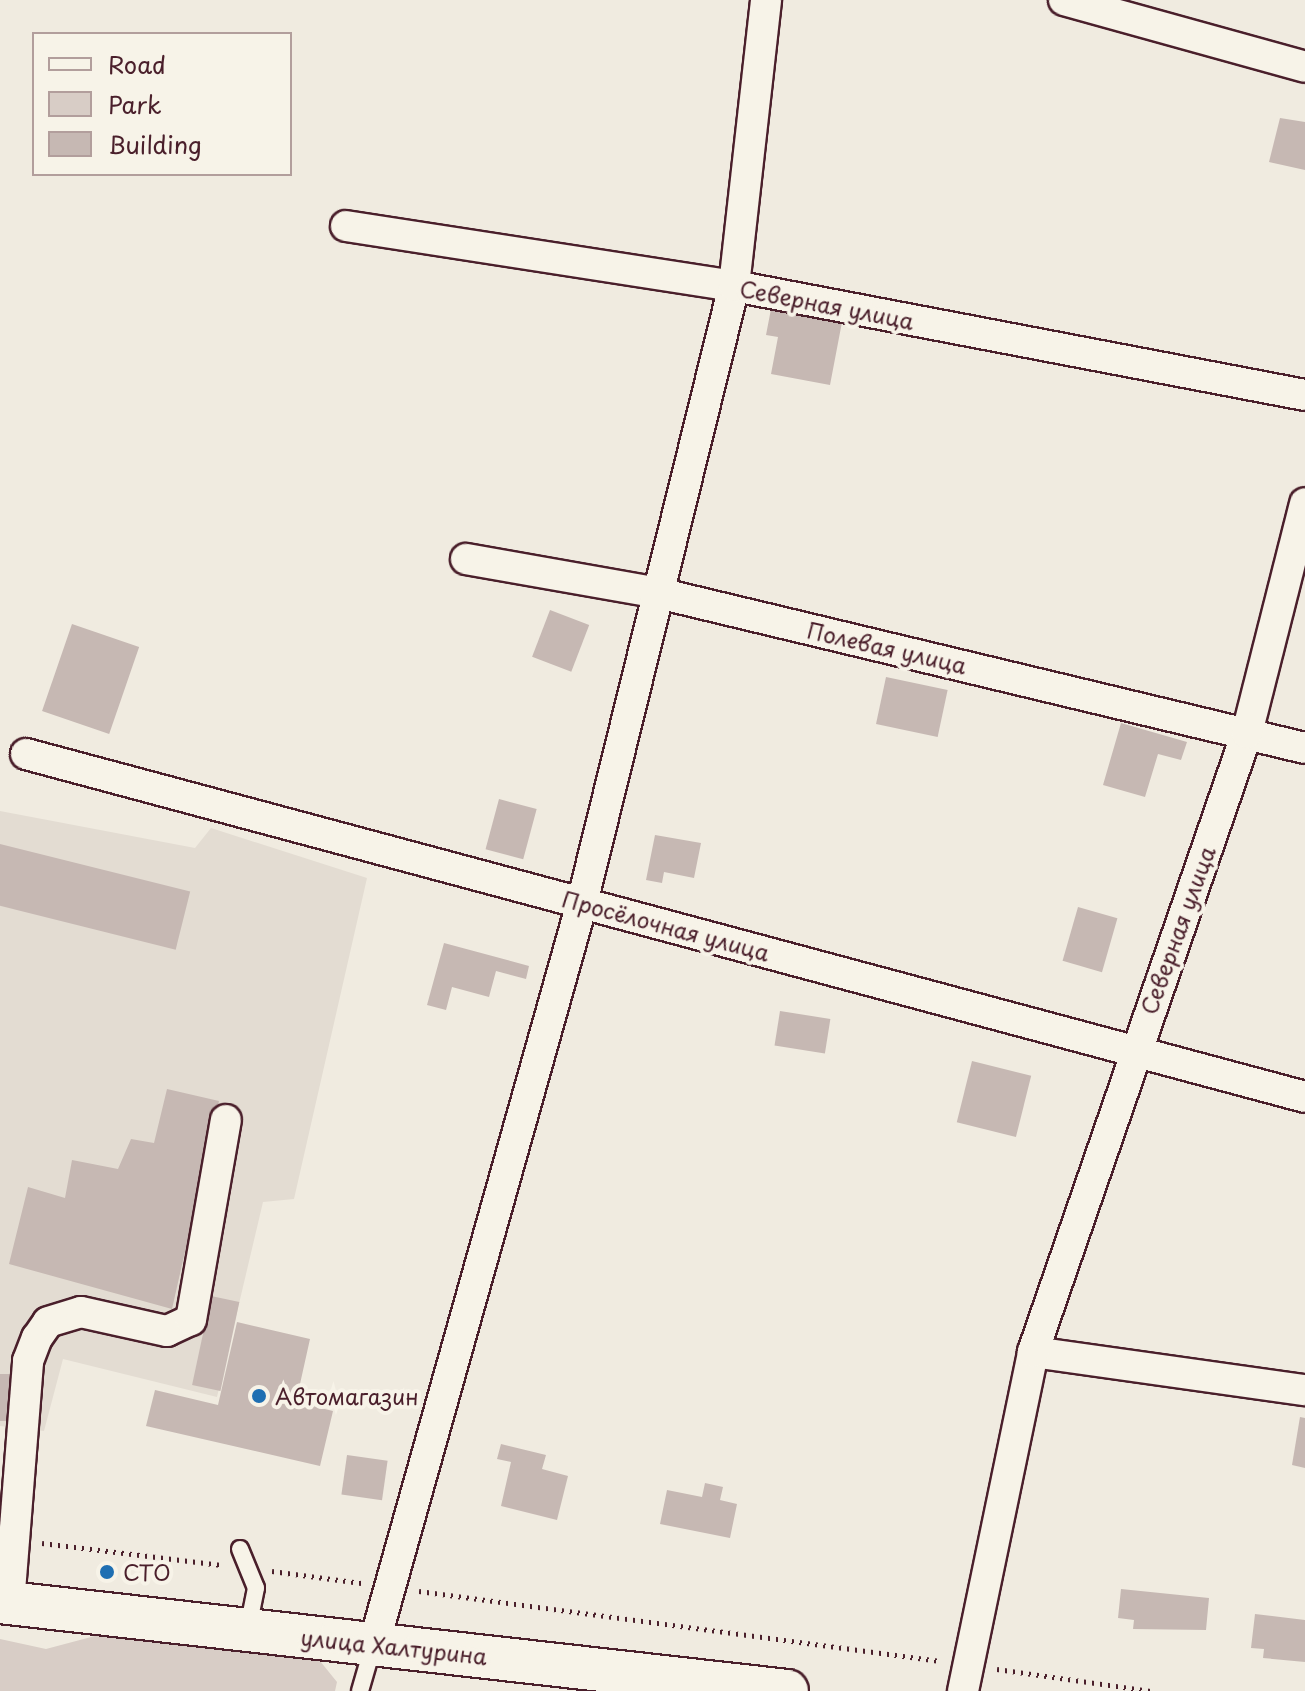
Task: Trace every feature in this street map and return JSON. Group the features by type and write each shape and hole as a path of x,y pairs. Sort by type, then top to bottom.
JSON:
{"main road":[{"name":"улица Халтурина","path":"7,1590 248,1630 787,1691"}],"street":[{"path":"374,1644 582,903 654,592 734,286 766,0"},
{"path":"1064,0 1305,67"},
{"name":"Северная улица","path":"346,226 734,286 1305,395"},
{"name":"Северная улица","path":"966,1678 1033,1352 1134,1051 1247,733 1305,503"},
{"name":"Полевая улица","path":"466,559 654,592 1305,748"},
{"name":"Просёлочная улица","path":"26,754 1305,1097"},
{"path":"7,1590 28,1361 37,1338 48,1322 81,1312 167,1331 191,1320 226,1120"},
{"path":"1033,1352 1305,1390"}],"lane":[{"path":"240,1549 256,1588 248,1630"},
{"path":"360,1691 374,1644"}],"path":[{"path":"7,1590 45,1541 390,1587 966,1678 1152,1691"}],"shaded area":[{"path":"0,811 195,848 211,828 367,878 294,1199 263,1202 217,1397 63,1359 44,1431 0,1426"}],"green space":[{"path":"125,1628 320,1661 337,1682 335,1691 0,1691 0,1639 46,1649"}],"building":[{"path":"1280,118 1305,122 1305,170 1269,162"},
{"path":"771,309 842,322 830,385 771,374 778,337 766,335"},
{"path":"550,610 589,625 571,672 532,657"},
{"path":"72,624 139,647 109,734 42,711"},
{"path":"886,677 948,690 938,737 876,724"},
{"path":"1121,723 1187,742 1181,760 1158,754 1145,797 1103,785"},
{"path":"499,799 537,809 523,859 486,849"},
{"path":"655,835 701,843 694,878 664,872 662,883 646,880"},
{"path":"0,844 190,891 176,950 0,906"},
{"path":"1078,907 1117,918 1102,972 1063,961"},
{"path":"444,943 529,966 526,979 496,971 489,997 452,987 446,1010 427,1005"},
{"path":"780,1011 830,1019 825,1054 775,1046"},
{"path":"972,1061 1031,1076 1016,1137 957,1122"},
{"path":"167,1089 219,1101 172,1309 9,1264 28,1187 65,1198 72,1160 118,1169 131,1139 154,1143"},
{"path":"211,1296 239,1302 220,1391 192,1385"},
{"name":"Автомагазин","path":"237,1322 310,1339 296,1402 333,1411 320,1466 146,1426 155,1390 218,1405"},
{"path":"0,1374 15,1374 15,1421 0,1421"},
{"path":"1300,1417 1305,1418 1305,1468 1292,1465"},
{"path":"501,1444 546,1455 542,1469 568,1476 557,1520 501,1506 511,1462 497,1459"},
{"path":"347,1455 388,1461 382,1500 341,1495"},
{"path":"705,1483 723,1487 720,1500 737,1504 730,1538 660,1524 667,1490 702,1497"},
{"path":"1121,1589 1209,1598 1206,1630 1133,1629 1134,1620 1118,1618"},
{"path":"1255,1614 1305,1620 1305,1662 1263,1658 1264,1649 1251,1648"}],"place":[{"name":"Автомагазин","path":"259,1396"},
{"name":"СТО","path":"107,1572"}]}
